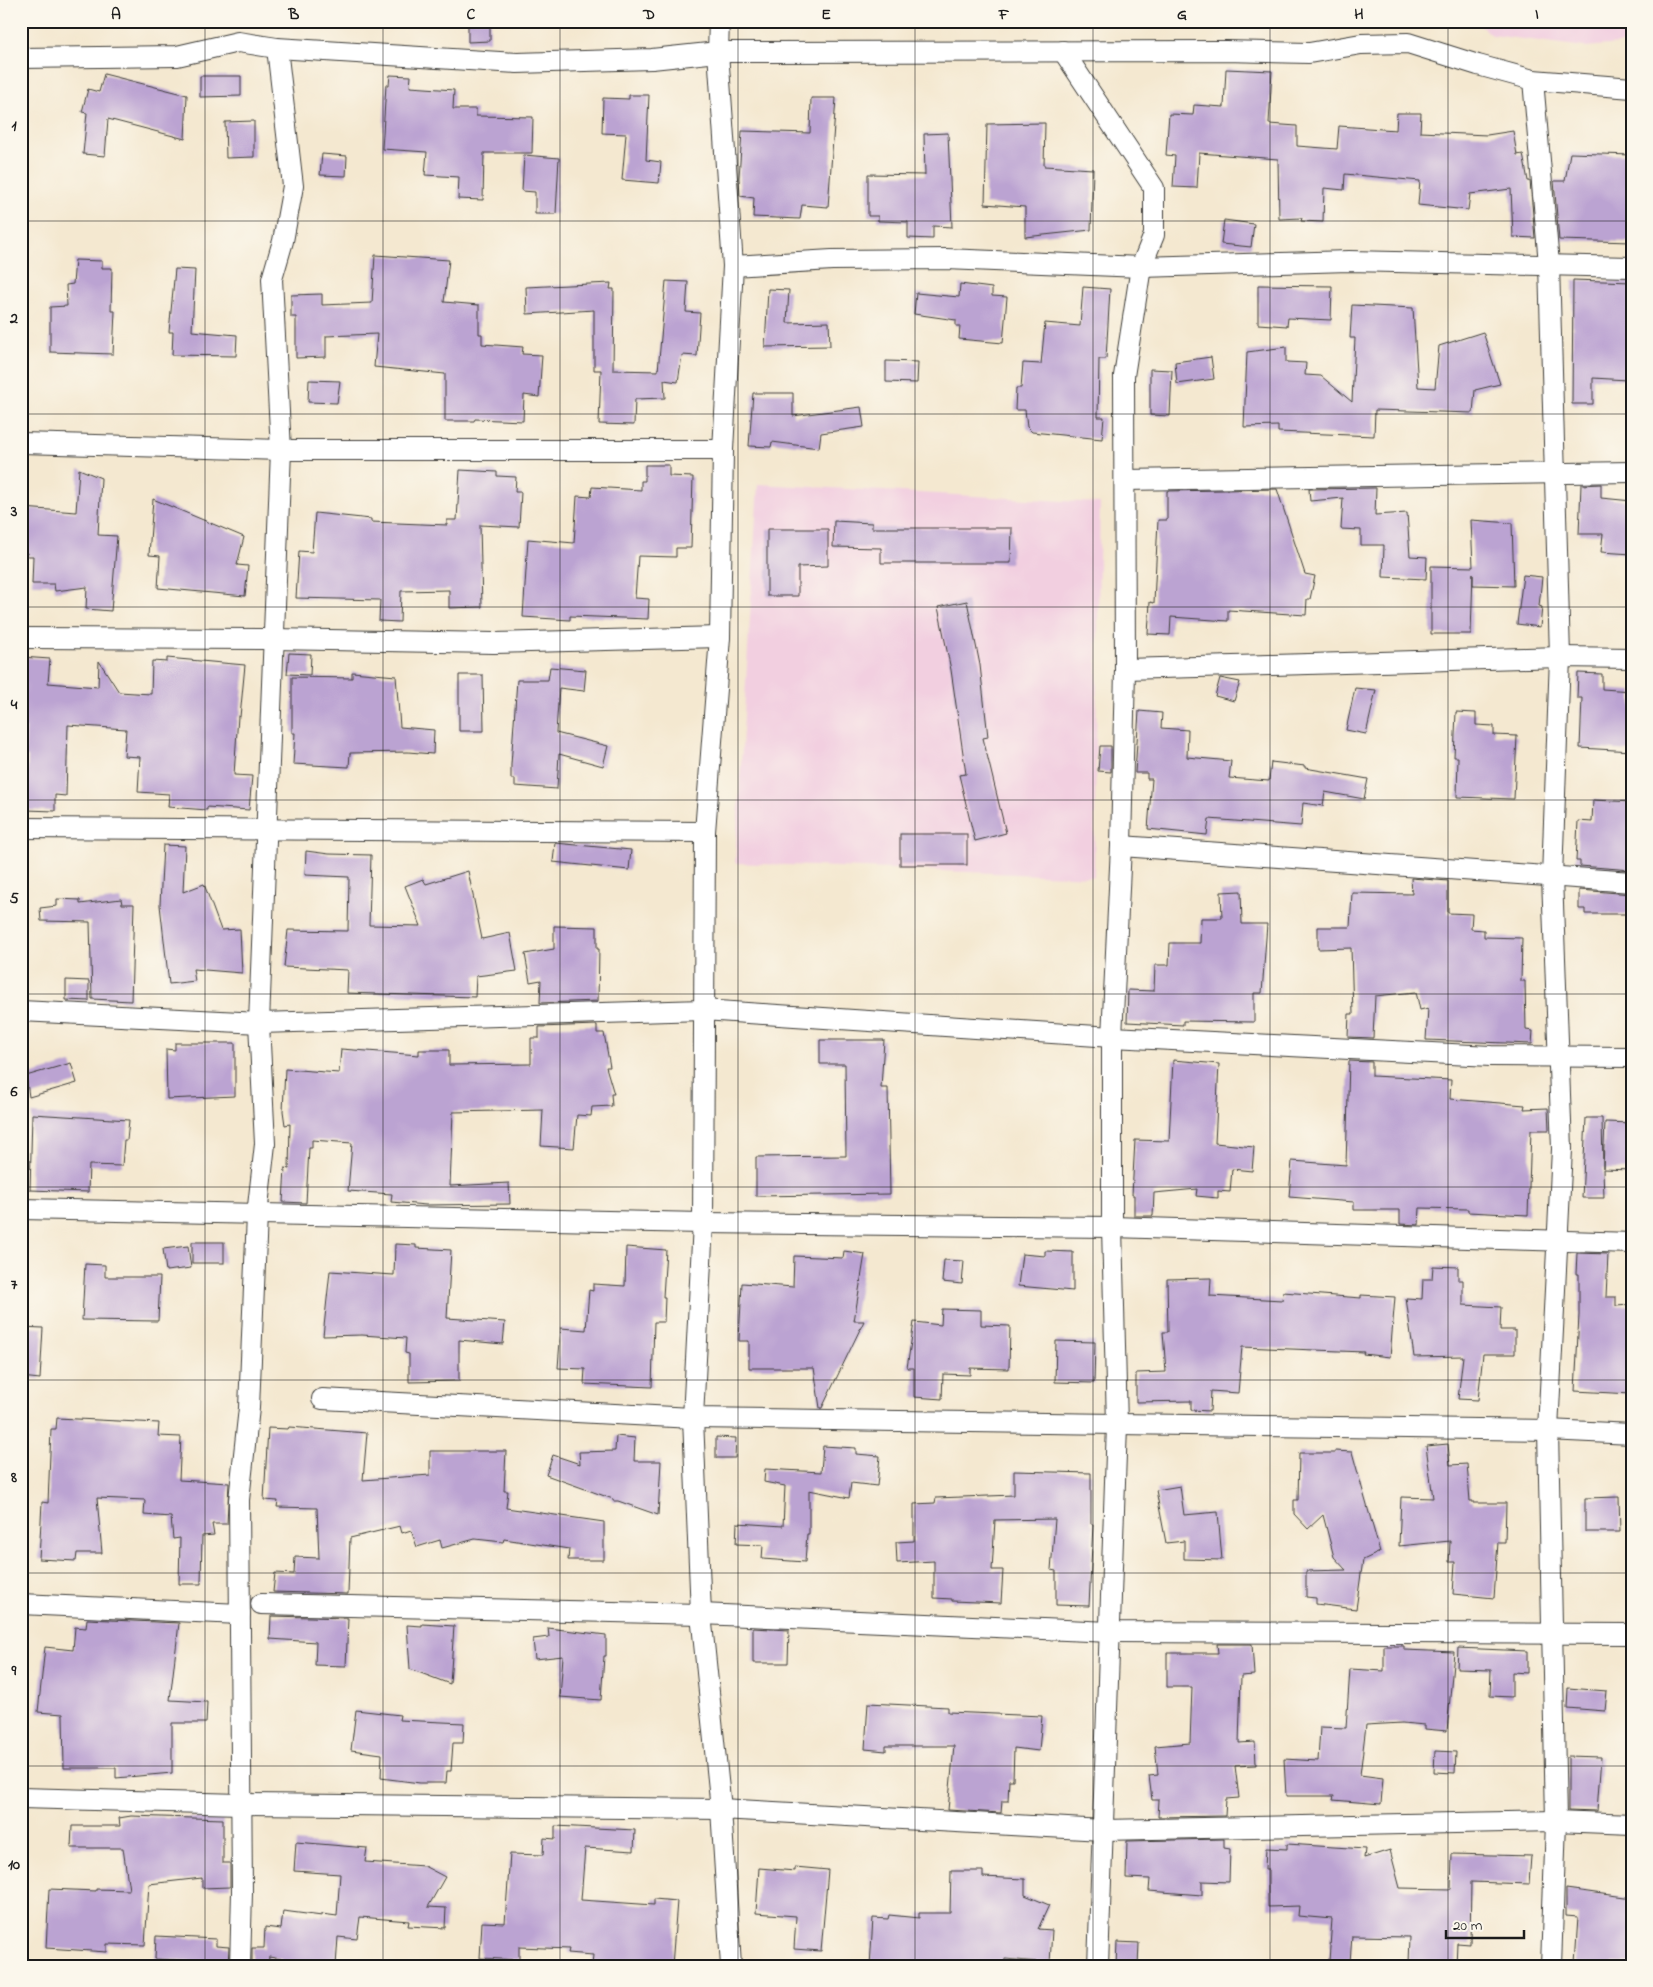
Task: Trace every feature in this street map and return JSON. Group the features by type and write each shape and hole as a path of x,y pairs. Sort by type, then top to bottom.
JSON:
{"street":[{"path":"718,21 718,52 733,266 723,450 720,637 705,832 703,1223 694,1418 702,1614 721,1809 731,1966"},
{"path":"21,58 177,56 238,42 277,48 517,63 652,59 718,52 1063,51 1309,53 1361,44 1408,43 1533,80 1632,88"},
{"path":"240,1966 239,1500 249,1408 258,1215 265,1144 259,1023 281,450 272,279 283,240 293,186 277,48"},
{"path":"1063,51 1154,188 1154,234 1141,267 1124,376 1125,669 1121,846 1112,1037 1112,1227 1117,1425 1098,1966"},
{"path":"1533,80 1549,264 1560,657 1552,877 1562,1149 1548,1430 1556,1821 1551,1966"},
{"path":"733,266 832,260 946,259 1141,267 1349,261 1632,267"},
{"path":"21,443 281,450 723,450"},
{"path":"1125,480 1632,472"},
{"path":"21,638 274,639 494,643 720,637"},
{"path":"1125,669 1560,657 1632,658"},
{"path":"21,828 705,832"},
{"path":"1121,846 1632,882"},
{"path":"21,1011 260,1024 703,1010 1112,1037 1491,1056 1632,1057"},
{"path":"21,1209 703,1223 1112,1227 1632,1243"},
{"path":"322,1399 694,1418 1548,1430 1632,1434"},
{"path":"21,1604 240,1614"},
{"path":"261,1604 702,1614 1110,1632 1632,1634"},
{"path":"21,1798 241,1804 721,1809 1103,1830 1556,1821 1632,1824"}],"shaded area":[{"path":"1474,21 1632,21 1632,43 1585,47 1492,35"},
{"path":"758,484 1100,503 1094,877 735,863"}],"building":[{"path":"468,21 490,21 490,41 468,42"},
{"path":"1226,69 1272,71 1269,124 1297,126 1297,146 1337,149 1339,126 1396,130 1397,113 1421,113 1420,132 1487,135 1513,131 1517,155 1523,154 1528,181 1530,181 1535,238 1513,237 1511,189 1470,194 1468,210 1418,205 1420,181 1345,174 1344,190 1324,188 1323,222 1301,221 1302,218 1279,219 1278,159 1199,153 1197,188 1173,187 1175,156 1166,155 1169,114 1193,115 1194,105 1224,107"},
{"path":"104,74 187,95 185,139 108,119 105,156 83,154 87,113 82,112 88,89 99,92"},
{"path":"390,75 411,76 410,87 454,90 453,109 476,109 476,116 533,117 532,153 484,153 483,200 458,199 459,177 425,175 427,152 382,149 386,85 389,85"},
{"path":"200,76 241,76 241,96 200,97"},
{"path":"629,95 649,95 646,160 661,162 659,183 622,180 626,134 602,133 603,98 629,99"},
{"path":"811,98 836,98 828,207 802,205 800,219 753,217 754,198 740,196 739,178 742,131 810,133"},
{"path":"254,121 254,157 226,158 225,122"},
{"path":"1045,123 1044,166 1093,169 1091,230 1025,237 1025,207 985,204 987,124"},
{"path":"948,133 952,227 933,226 933,239 908,238 908,222 878,221 878,216 868,216 868,174 925,175 924,134"},
{"path":"1570,153 1632,155 1632,242 1559,240 1554,181 1565,181"},
{"path":"322,154 347,156 346,176 320,175"},
{"path":"524,155 559,158 556,214 535,214 535,192 522,191"},
{"path":"1224,220 1254,224 1251,247 1221,244"},
{"path":"375,255 449,260 444,302 479,305 479,334 482,334 482,344 523,347 522,354 542,355 539,397 524,395 523,421 475,419 474,421 445,421 445,374 374,367 377,334 326,336 326,357 296,358 296,317 291,317 291,295 322,294 322,305 372,303"},
{"path":"75,260 102,261 102,268 112,268 111,311 115,311 113,354 50,352 50,307 67,306 66,285 73,284"},
{"path":"175,269 195,270 192,331 237,335 236,356 172,355 173,332 169,332"},
{"path":"1573,280 1632,282 1632,356 1628,356 1627,380 1593,378 1593,404 1572,404"},
{"path":"666,281 688,282 686,312 700,313 697,356 682,355 678,382 664,380 665,398 635,399 634,425 599,424 601,370 594,370 594,310 527,314 526,287 611,283 610,289 614,289 613,370 658,371"},
{"path":"960,284 992,288 992,296 1007,297 1003,343 959,339 960,326 956,326 956,320 914,314 916,293 959,297"},
{"path":"1258,285 1332,286 1331,320 1288,318 1287,326 1258,324"},
{"path":"1083,287 1110,289 1106,359 1099,359 1098,417 1104,417 1102,439 1032,432 1027,427 1025,410 1015,410 1016,388 1021,388 1023,363 1041,364 1045,323 1080,326"},
{"path":"768,289 789,290 787,323 829,322 830,346 765,347"},
{"path":"1352,305 1413,308 1418,387 1435,388 1439,346 1483,332 1500,384 1475,390 1473,413 1375,410 1374,436 1278,432 1278,426 1244,427 1247,352 1286,347 1286,362 1306,363 1305,375 1321,376 1352,402 1355,338 1350,338"},
{"path":"1211,357 1214,379 1177,384 1175,362"},
{"path":"886,361 918,362 917,383 886,382"},
{"path":"1150,369 1172,370 1170,416 1150,415"},
{"path":"309,380 340,381 337,403 308,402"},
{"path":"753,393 793,393 793,416 861,407 864,427 821,433 819,448 772,442 771,447 749,446"},
{"path":"645,465 669,465 669,476 693,477 691,548 676,548 676,557 638,556 635,598 649,599 648,619 570,616 570,620 523,617 528,539 574,543 577,496 591,497 592,487 641,490 641,481 645,481"},
{"path":"79,469 101,478 98,535 117,536 111,611 86,609 87,587 55,591 54,584 32,584 33,556 27,556 27,553 22,552 23,508 76,512"},
{"path":"460,470 497,472 497,476 516,477 515,492 521,492 519,527 480,525 482,607 449,608 449,590 401,591 400,622 379,621 380,600 296,598 299,551 312,552 315,513 371,519 371,522 447,525 447,520 457,520"},
{"path":"1601,484 1601,498 1632,501 1632,554 1601,552 1603,534 1579,534 1581,485"},
{"path":"1376,488 1375,515 1407,513 1410,556 1427,557 1426,579 1383,577 1384,545 1361,545 1361,530 1341,529 1343,498 1310,501 1309,489"},
{"path":"1277,489 1305,574 1315,576 1310,599 1307,599 1306,615 1228,610 1228,621 1171,617 1170,635 1148,634 1150,602 1154,603 1158,520 1167,520 1167,491"},
{"path":"153,499 244,537 237,565 248,566 245,596 158,588 160,556 149,555"},
{"path":"1471,520 1512,523 1514,586 1473,585 1473,573 1471,634 1431,634 1431,566 1473,567"},
{"path":"834,521 872,523 872,528 1012,528 1011,563 881,563 881,548 833,547"},
{"path":"767,529 828,529 828,566 798,567 798,596 767,596"},
{"path":"1523,575 1542,577 1539,606 1542,607 1540,627 1517,624"},
{"path":"967,601 980,665 988,737 983,738 1006,833 975,841 959,775 966,774 951,670 938,607"},
{"path":"289,653 311,654 310,675 287,674"},
{"path":"21,657 50,659 48,683 98,687 99,661 119,692 151,694 152,661 167,662 167,658 245,665 240,717 238,716 234,775 252,776 249,810 207,807 207,810 168,807 169,794 138,792 140,757 124,756 126,729 68,725 66,796 55,795 55,811 26,810 28,757 25,757 26,728 21,728 24,678 21,678"},
{"path":"550,667 586,670 584,691 559,688 556,733 608,746 603,766 559,754 557,789 515,786 515,779 511,779 511,765 517,680 548,680"},
{"path":"352,672 396,676 400,727 434,730 433,754 408,752 350,753 349,767 293,764 295,733 292,733 292,677 352,678"},
{"path":"1578,673 1602,674 1602,689 1632,691 1632,751 1580,748 1582,698 1577,698"},
{"path":"459,675 483,675 484,731 459,731"},
{"path":"1220,678 1240,682 1234,701 1215,696"},
{"path":"1355,688 1376,690 1366,734 1346,730"},
{"path":"1139,711 1162,713 1161,728 1188,730 1187,757 1231,761 1229,778 1269,781 1271,762 1305,766 1305,768 1368,779 1364,799 1325,792 1323,806 1303,803 1301,826 1209,819 1207,835 1148,829 1152,779 1147,779 1147,773 1135,773"},
{"path":"1456,712 1476,713 1476,725 1494,726 1494,735 1517,736 1514,799 1457,797 1458,757 1454,757"},
{"path":"1100,746 1111,746 1111,772 1098,771"},
{"path":"1593,800 1632,802 1632,870 1580,866 1580,861 1576,861 1578,821 1592,822"},
{"path":"900,834 967,834 967,865 900,865"},
{"path":"555,843 631,850 629,870 553,862"},
{"path":"163,845 185,846 183,892 204,884 221,930 240,929 242,973 193,969 195,981 169,984 160,905"},
{"path":"306,851 329,854 371,855 369,925 421,926 405,886 423,879 426,884 468,871 482,939 510,933 517,971 476,976 475,997 347,993 348,970 284,967 288,930 348,931 349,877 305,875"},
{"path":"1411,878 1448,881 1448,913 1472,914 1471,929 1484,930 1484,937 1522,938 1521,981 1525,981 1526,1030 1533,1031 1532,1044 1426,1040 1428,1008 1420,1010 1416,992 1375,996 1373,1038 1348,1037 1349,1014 1353,1014 1351,948 1318,949 1318,927 1350,927 1352,893 1412,894"},
{"path":"1579,890 1632,894 1632,914 1585,914 1585,909 1579,909"},
{"path":"1241,891 1242,924 1267,924 1262,993 1254,993 1254,1022 1183,1021 1183,1025 1127,1022 1128,990 1154,991 1155,965 1169,965 1170,943 1200,943 1201,918 1222,918 1221,892"},
{"path":"57,899 80,900 80,904 121,899 122,904 134,904 131,1001 92,999 90,922 41,921 40,908 57,906"},
{"path":"554,926 597,927 597,949 599,949 598,1001 540,1003 541,980 530,982 525,954 554,949"},
{"path":"66,980 89,981 89,1001 66,1000"},
{"path":"597,1025 597,1033 604,1033 610,1067 606,1067 614,1094 611,1094 612,1106 592,1107 591,1116 577,1115 574,1148 541,1146 543,1110 453,1112 450,1186 509,1183 510,1204 426,1205 391,1202 392,1194 348,1191 352,1143 312,1140 312,1148 309,1148 306,1203 283,1202 285,1168 289,1169 290,1124 285,1125 283,1111 285,1069 339,1073 341,1049 419,1055 419,1050 449,1050 449,1065 531,1064 531,1038 539,1038 539,1027"},
{"path":"820,1040 884,1040 881,1088 888,1088 890,1194 756,1196 756,1157 846,1156 845,1064 820,1064"},
{"path":"175,1043 235,1043 235,1096 167,1099 166,1049 175,1050"},
{"path":"1173,1060 1219,1064 1215,1143 1254,1147 1252,1171 1232,1169 1230,1192 1218,1191 1218,1198 1196,1196 1197,1189 1154,1193 1153,1216 1134,1216 1134,1195 1132,1195 1135,1140 1169,1141"},
{"path":"1349,1061 1372,1062 1372,1076 1451,1080 1450,1099 1525,1105 1524,1109 1548,1108 1549,1130 1531,1130 1528,1215 1468,1212 1468,1209 1420,1208 1419,1225 1400,1224 1400,1210 1354,1210 1354,1202 1289,1197 1292,1161 1346,1165"},
{"path":"71,1063 77,1083 29,1097 26,1076"},
{"path":"32,1114 129,1120 127,1140 124,1140 122,1166 89,1165 88,1192 30,1190"},
{"path":"1586,1118 1602,1118 1603,1168 1605,1122 1632,1123 1631,1170 1603,1169 1604,1198 1582,1198"},
{"path":"192,1242 224,1242 224,1263 192,1263"},
{"path":"395,1244 416,1245 416,1248 451,1250 447,1318 505,1322 503,1344 459,1340 459,1381 409,1382 409,1354 405,1353 406,1338 362,1335 323,1336 330,1271 394,1275"},
{"path":"188,1246 191,1268 166,1271 163,1249"},
{"path":"626,1247 666,1250 663,1297 665,1297 664,1322 654,1322 652,1387 584,1384 585,1369 558,1368 561,1328 586,1330 589,1290 593,1291 593,1284 625,1286"},
{"path":"844,1251 865,1254 854,1321 864,1321 822,1408 820,1408 814,1368 749,1368 749,1341 739,1341 742,1283 793,1287 794,1256 843,1258"},
{"path":"1045,1251 1073,1252 1073,1291 1018,1286 1022,1254 1045,1256"},
{"path":"1577,1253 1608,1254 1606,1297 1616,1297 1616,1306 1630,1305 1632,1394 1575,1391 1579,1315 1579,1274 1576,1274"},
{"path":"944,1260 964,1261 962,1284 942,1282"},
{"path":"85,1264 105,1265 105,1277 160,1277 158,1321 82,1320"},
{"path":"1433,1266 1458,1267 1458,1280 1463,1280 1463,1305 1501,1307 1500,1330 1515,1330 1515,1354 1483,1354 1478,1400 1458,1399 1463,1356 1414,1357 1406,1298 1422,1299 1423,1279 1432,1279"},
{"path":"1211,1278 1210,1296 1282,1300 1283,1292 1361,1298 1361,1295 1395,1297 1390,1357 1363,1354 1364,1352 1242,1347 1238,1393 1211,1391 1210,1411 1191,1410 1191,1401 1136,1402 1136,1373 1166,1372 1163,1332 1168,1332 1167,1279"},
{"path":"942,1309 981,1310 981,1325 1010,1326 1009,1369 970,1368 970,1375 943,1374 942,1399 914,1397 914,1368 907,1368 914,1322 941,1325"},
{"path":"21,1327 43,1328 40,1379 21,1377"},
{"path":"1056,1341 1095,1342 1094,1383 1055,1382"},
{"path":"57,1418 159,1423 158,1436 181,1437 179,1480 229,1483 227,1524 212,1524 214,1535 202,1536 201,1584 179,1584 180,1538 173,1539 171,1517 144,1515 145,1500 97,1498 102,1553 77,1553 76,1561 39,1559 42,1502 48,1503 51,1429 56,1429"},
{"path":"289,1427 367,1433 363,1480 430,1475 430,1451 506,1451 504,1491 508,1491 506,1508 604,1522 604,1560 568,1560 569,1549 504,1539 503,1542 475,1539 442,1548 440,1540 417,1547 411,1530 402,1533 400,1526 350,1538 348,1594 273,1592 275,1573 294,1574 295,1557 319,1558 317,1508 277,1507 278,1501 264,1500 268,1428 288,1429"},
{"path":"616,1436 635,1438 634,1461 661,1461 658,1515 613,1501 613,1499 546,1475 553,1455 580,1464 579,1452 615,1451"},
{"path":"716,1437 736,1438 735,1458 716,1458"},
{"path":"1448,1444 1450,1465 1467,1464 1470,1501 1473,1501 1473,1503 1506,1503 1505,1542 1498,1542 1494,1598 1453,1594 1455,1562 1449,1562 1450,1541 1399,1546 1401,1497 1433,1498 1426,1446"},
{"path":"823,1446 856,1448 856,1454 880,1456 877,1486 851,1483 849,1498 809,1490 809,1534 807,1534 805,1562 762,1559 763,1545 736,1544 737,1523 783,1526 785,1486 764,1482 765,1469 821,1472"},
{"path":"1335,1451 1352,1452 1380,1552 1363,1560 1356,1609 1316,1604 1316,1598 1306,1597 1306,1571 1346,1570 1334,1557 1323,1515 1308,1529 1294,1514 1294,1500 1298,1500 1299,1453 1335,1453"},
{"path":"1014,1471 1091,1473 1091,1524 1093,1524 1089,1606 1056,1605 1056,1571 1051,1570 1055,1519 995,1520 992,1570 1003,1570 1001,1603 952,1601 952,1599 934,1598 934,1561 897,1563 896,1542 914,1541 914,1504 935,1503 936,1498 1014,1495"},
{"path":"1180,1486 1184,1515 1218,1512 1222,1560 1184,1559 1184,1541 1166,1543 1156,1490"},
{"path":"1619,1497 1620,1532 1585,1532 1585,1498"},
{"path":"271,1616 348,1618 346,1666 315,1665 316,1642 270,1639"},
{"path":"87,1619 179,1623 170,1700 207,1702 206,1723 172,1723 172,1773 116,1778 116,1768 64,1768 63,1714 38,1712 45,1647 73,1650 75,1627 86,1628"},
{"path":"422,1624 454,1626 450,1684 410,1669 407,1625 422,1626"},
{"path":"548,1628 606,1635 606,1656 604,1656 601,1700 560,1697 563,1656 535,1659 533,1639 549,1637"},
{"path":"753,1628 789,1630 788,1663 753,1663"},
{"path":"1217,1644 1252,1644 1254,1675 1241,1676 1239,1743 1255,1742 1256,1765 1235,1766 1239,1798 1226,1799 1225,1816 1158,1817 1159,1800 1152,1800 1149,1776 1158,1775 1155,1746 1190,1743 1192,1687 1167,1687 1167,1653 1218,1653"},
{"path":"1384,1646 1404,1646 1404,1650 1454,1652 1447,1731 1425,1729 1425,1725 1402,1723 1366,1725 1360,1775 1383,1778 1381,1804 1333,1800 1334,1796 1286,1796 1284,1759 1318,1761 1320,1727 1346,1728 1350,1669 1384,1671"},
{"path":"1458,1648 1527,1651 1527,1673 1512,1672 1512,1697 1490,1696 1491,1670 1457,1669"},
{"path":"1568,1688 1607,1691 1605,1711 1567,1708"},
{"path":"868,1703 948,1707 948,1712 1042,1716 1039,1751 1014,1748 1013,1780 1009,1780 1008,1801 1002,1801 1001,1813 948,1810 954,1746 886,1746 886,1751 865,1749"},
{"path":"356,1710 400,1715 399,1720 464,1723 463,1743 453,1743 451,1771 447,1771 446,1783 420,1783 381,1778 382,1754 351,1750"},
{"path":"1435,1751 1456,1752 1455,1773 1434,1772"},
{"path":"1568,1756 1601,1757 1597,1811 1568,1810"},
{"path":"131,1816 223,1819 223,1863 230,1863 230,1887 202,1888 202,1878 149,1884 145,1945 107,1944 107,1952 46,1948 49,1889 129,1890 123,1848 71,1848 72,1826 120,1826 119,1818"},
{"path":"555,1826 635,1830 634,1851 585,1848 581,1900 654,1905 654,1899 677,1901 672,1966 592,1966 593,1955 568,1953 569,1949 519,1947 519,1960 480,1958 482,1922 505,1923 510,1854 543,1855 544,1838 555,1839"},
{"path":"1224,1839 1224,1848 1230,1849 1229,1882 1202,1881 1202,1895 1149,1891 1150,1879 1126,1878 1127,1841"},
{"path":"296,1842 367,1848 365,1862 424,1866 445,1877 428,1907 446,1908 445,1928 408,1926 409,1921 360,1917 357,1939 338,1937 336,1966 281,1966 281,1959 269,1957 268,1966 252,1966 252,1948 264,1948 265,1927 281,1929 283,1911 337,1916 340,1874 294,1871"},
{"path":"1287,1844 1365,1849 1364,1858 1390,1850 1400,1888 1451,1889 1452,1854 1531,1856 1529,1884 1471,1882 1470,1944 1457,1943 1456,1966 1409,1963 1410,1937 1352,1936 1350,1962 1329,1961 1332,1919 1298,1916 1299,1906 1268,1907 1268,1869 1265,1869 1266,1848 1287,1849"},
{"path":"795,1867 828,1870 821,1951 794,1949 796,1916 756,1913 759,1868 795,1871"},
{"path":"951,1871 983,1871 983,1877 1025,1879 1025,1895 1049,1905 1038,1929 1052,1930 1050,1963 1005,1959 1004,1966 870,1966 873,1918 888,1919 889,1915 919,1918 919,1913 950,1913"},
{"path":"1566,1889 1632,1898 1632,1963 1612,1962 1611,1965 1575,1963 1578,1917 1566,1916"},
{"path":"156,1936 216,1939 216,1946 229,1947 228,1966 191,1966 191,1961 155,1959"},
{"path":"1117,1942 1139,1943 1138,1966 1116,1966"}]}
